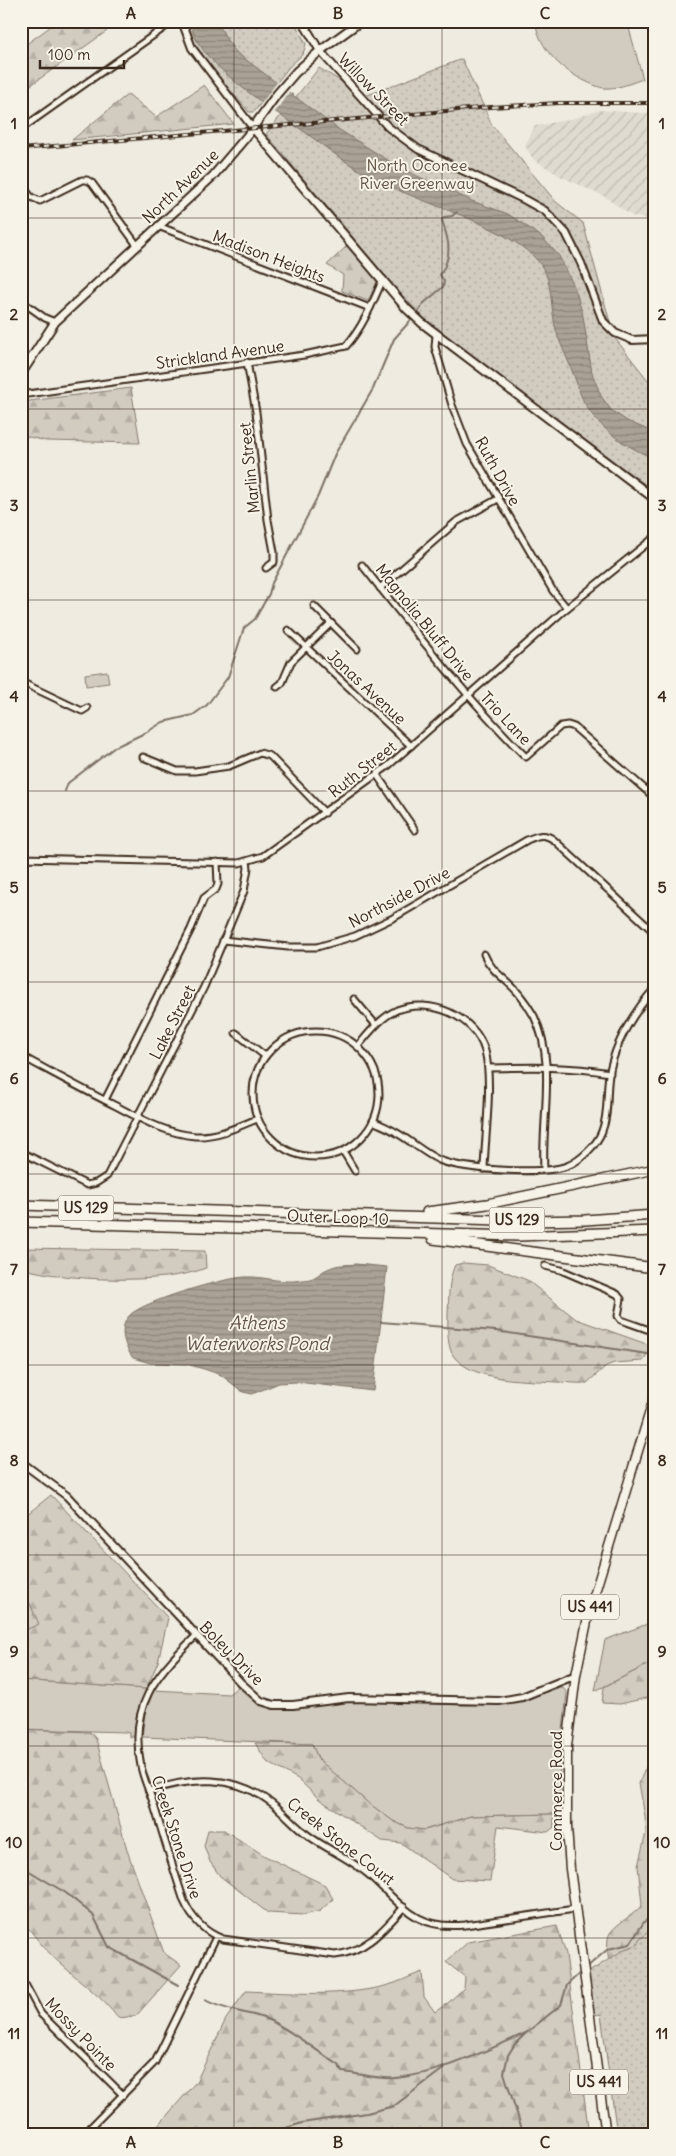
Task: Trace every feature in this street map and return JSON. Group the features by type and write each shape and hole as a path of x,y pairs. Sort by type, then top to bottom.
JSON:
{"highway":[{"path":"378,1216 456,1210 655,1169"},
{"name":"US 129","path":"21,1206 528,1221 586,1220 655,1215"},
{"name":"Outer Loop 10","path":"21,1222 393,1234 518,1236 655,1232"},
{"path":"393,1234 655,1268"},
{"name":"Commerce Road","path":"606,2135 570,1869 567,1746 576,1676 589,1612 652,1417 655,1396"}],"main road":[{"name":"North Avenue","path":"21,374 55,322 137,244 213,176 296,72 320,51 361,21"},
{"path":"253,128 407,309 436,335 655,499"}],"street":[{"path":"155,21 163,28"},
{"path":"21,129 163,28 176,21"},
{"path":"182,21 192,48 253,128"},
{"name":"Willow Street","path":"302,21 320,51 388,127 418,149 545,211 566,233 581,263 603,321 614,333 626,339 647,341 655,339"},
{"path":"21,184 31,196 40,201 82,180 87,180 92,183 137,244"},
{"name":"Madison Heights","path":"158,226 370,308"},
{"name":"Strickland Avenue","path":"21,395 304,355 346,346 356,334 383,279"},
{"path":"21,301 45,318 55,322"},
{"name":"Ruth Drive","path":"436,335 435,347 452,405 467,444 553,591 567,608"},
{"name":"Marlin Street","path":"247,362 274,552 274,562 266,568"},
{"path":"380,588 456,522 498,499"},
{"name":"Ruth Street","path":"21,858 248,862 263,856 377,775 567,608 655,537"},
{"name":"Magnolia Bluff Drive","path":"362,565 468,695"},
{"name":"Jonas Avenue","path":"314,606 357,649"},
{"name":"Jonas Avenue","path":"277,687 282,682 291,662 331,623"},
{"name":"Jonas Avenue","path":"288,630 411,746"},
{"path":"21,682 82,711 88,708"},
{"name":"Trio Lane","path":"468,695 526,757 561,726 568,725 574,727 655,798"},
{"path":"143,758 177,771 195,771 229,766 260,753 270,756 325,813"},
{"path":"377,775 415,830"},
{"name":"Northside Drive","path":"223,940 288,948 317,947 355,936 402,913 527,840 540,835 545,835 554,840 655,933"},
{"path":"105,1100 191,929 204,898 216,889 218,884 217,862"},
{"name":"Lake Street","path":"21,1152 87,1185 96,1183 107,1176 204,988 244,892 248,862"},
{"path":"484,954 489,965 519,993 534,1017 542,1040 546,1066 544,1169"},
{"path":"373,1121 398,1133 438,1159 460,1167 544,1169 567,1166 586,1153 602,1132 606,1115 610,1073 624,1032 643,1002 655,988"},
{"path":"354,999 376,1024"},
{"path":"358,1046 376,1024 396,1010 416,1006 443,1008 460,1018 476,1032 484,1048 488,1068 484,1169"},
{"path":"309,1030 326,1031 343,1036 358,1046 373,1066 379,1084 379,1103 368,1130 357,1142 343,1151 324,1157 303,1156 284,1149 268,1136 257,1119 252,1100 253,1081 264,1056 277,1043 292,1035 309,1030"},
{"path":"236,1033 264,1056"},
{"path":"21,1056 136,1117 162,1128 196,1136 227,1131 257,1119"},
{"path":"488,1068 546,1066 583,1068 610,1073"},
{"path":"343,1151 355,1171"},
{"path":"545,1266 561,1270 617,1294 621,1298 618,1316 621,1320 655,1332"},
{"name":"Boley Drive","path":"21,1462 67,1496 196,1636 255,1696 274,1706 349,1698 499,1702 522,1697 576,1676"},
{"name":"Creek Stone Drive","path":"196,1636 159,1674 149,1692 138,1729 138,1752 184,1901 200,1926 216,1937 233,1942 318,1954 343,1954 366,1945 404,1907"},
{"name":"Creek Stone Court","path":"149,1791 175,1783 202,1779 228,1782 250,1790 270,1801 310,1837 368,1874 404,1907 428,1923 448,1926 575,1909"},
{"path":"83,2135 160,2054 216,1937"},
{"name":"Mossy Pointe","path":"26,1986 41,2014 123,2095"}],"shaded area":[{"path":"599,110 655,114 655,221 632,216 605,197 560,176 533,159 525,146 535,126 571,119"}],"green space":[{"path":"58,21 103,21 107,31 21,92 21,48"},
{"path":"187,21 294,21 306,44 303,54 289,67 254,112 249,112 202,55 189,31"},
{"path":"548,21 627,21 643,79 622,86 606,88 595,85 569,72 555,60 539,36 536,26"},
{"name":"North Oconee River Greenway","path":"462,59 492,125 556,202 583,223 614,337 655,389 655,492 433,327 399,292 266,134 319,68 365,96"},
{"path":"204,85 234,124 72,140 128,94 156,117"},
{"path":"349,244 368,265 377,282 368,301 342,291 343,275 327,265"},
{"path":"131,388 140,443 46,441 21,435 21,402"},
{"path":"107,671 109,683 86,686 85,674"},
{"path":"21,1248 205,1251 206,1268 165,1277 140,1279 62,1276 21,1268"},
{"path":"463,1263 488,1265 527,1280 576,1319 652,1346 643,1361 614,1363 606,1366 587,1383 517,1380 476,1372 464,1366 455,1358 449,1343 450,1283 455,1265"},
{"path":"51,1495 168,1618 158,1662 146,1689 21,1680 21,1519"},
{"path":"25,1593 39,1624 21,1632 21,1594"},
{"path":"655,1621 655,1661 595,1691 605,1640"},
{"path":"655,1661 655,1696 620,1704 602,1703 604,1687"},
{"path":"21,1680 146,1689 139,1709 134,1737 129,1737 129,1733 125,1732 21,1729"},
{"path":"239,1686 254,1698 270,1707 284,1709 345,1701 463,1705 500,1704 529,1698 555,1688 563,1688 567,1693 560,1758 558,1827 554,1827 554,1814 471,1816 424,1830 408,1828 393,1821 367,1802 318,1759 312,1744 142,1737 145,1713 154,1690 229,1694"},
{"path":"21,1729 90,1732 96,1739 128,1853 164,1953 181,1965 136,2016 118,2018 98,1996 51,1954 21,1918"},
{"path":"255,1743 312,1744 318,1759 367,1802 393,1821 408,1828 425,1830 471,1816 554,1814 554,1827 548,1832 498,1826 490,1881 452,1879 401,1843 382,1841 319,1799 298,1779 267,1762"},
{"path":"655,1762 655,2135 616,1998 610,1969 608,1946 610,1933 642,1905 638,1866 646,1833 639,1783 646,1767"},
{"path":"208,1830 224,1830 265,1856 325,1885 333,1899 320,1911 304,1915 268,1913 220,1876 210,1862 204,1846"},
{"path":"557,1926 566,1954 589,2135 150,2135 196,2082 226,2019 246,1991 281,1993 351,1992 390,1985 422,1972 424,1997 435,2012 464,1988 465,1977 446,1962 468,1942"},
{"path":"655,1926 655,2135 617,2135 601,2014 594,2015 589,1972 625,1949 637,1945 639,1940"}],"water":[{"path":"191,21 217,21 227,40 237,53 338,129 402,169 472,201 508,214 542,237 559,256 575,288 583,316 592,373 601,396 611,410 627,421 655,433 655,459 613,436 596,420 589,410 581,396 556,331 550,288 544,269 528,252 515,242 484,225 387,185 343,160 259,101 229,77 205,52 195,37"},
{"name":"Athens Waterworks Pond","path":"356,1264 387,1267 373,1391 297,1382 279,1383 252,1394 243,1392 221,1375 204,1369 186,1364 150,1363 133,1358 125,1343 123,1331 129,1316 137,1310 166,1297 235,1278 304,1280 313,1278 325,1270 339,1265"}],"pier":[{"path":"278,81 290,91 274,113 261,104"}],"waterway":[{"path":"419,311 423,304 443,287 444,281 440,275 447,261 448,248 442,220 444,217 452,216 457,212"},
{"path":"65,791 68,783 115,747 163,722 193,715 207,705 228,677 244,628 255,619 269,594 272,583 318,496 335,454 373,389 394,339 411,320"},
{"path":"381,1322 496,1331 654,1355"},
{"path":"21,1866 66,1893 93,1915 109,1947 178,1985"},
{"path":"587,1967 608,1949 630,1944 644,1922 655,1913"},
{"path":"522,2135 522,2129 504,2073 508,2055 515,2044 526,2033 561,2005 567,1985 581,1972"},
{"path":"205,2000 221,2007 271,2021 339,2065 342,2072 382,2078 413,2076 446,2067 526,2033"},
{"path":"264,2135 302,2123 367,2113 394,2106 447,2066"}],"railway":[{"path":"21,149 491,107 559,103 655,103"}]}
